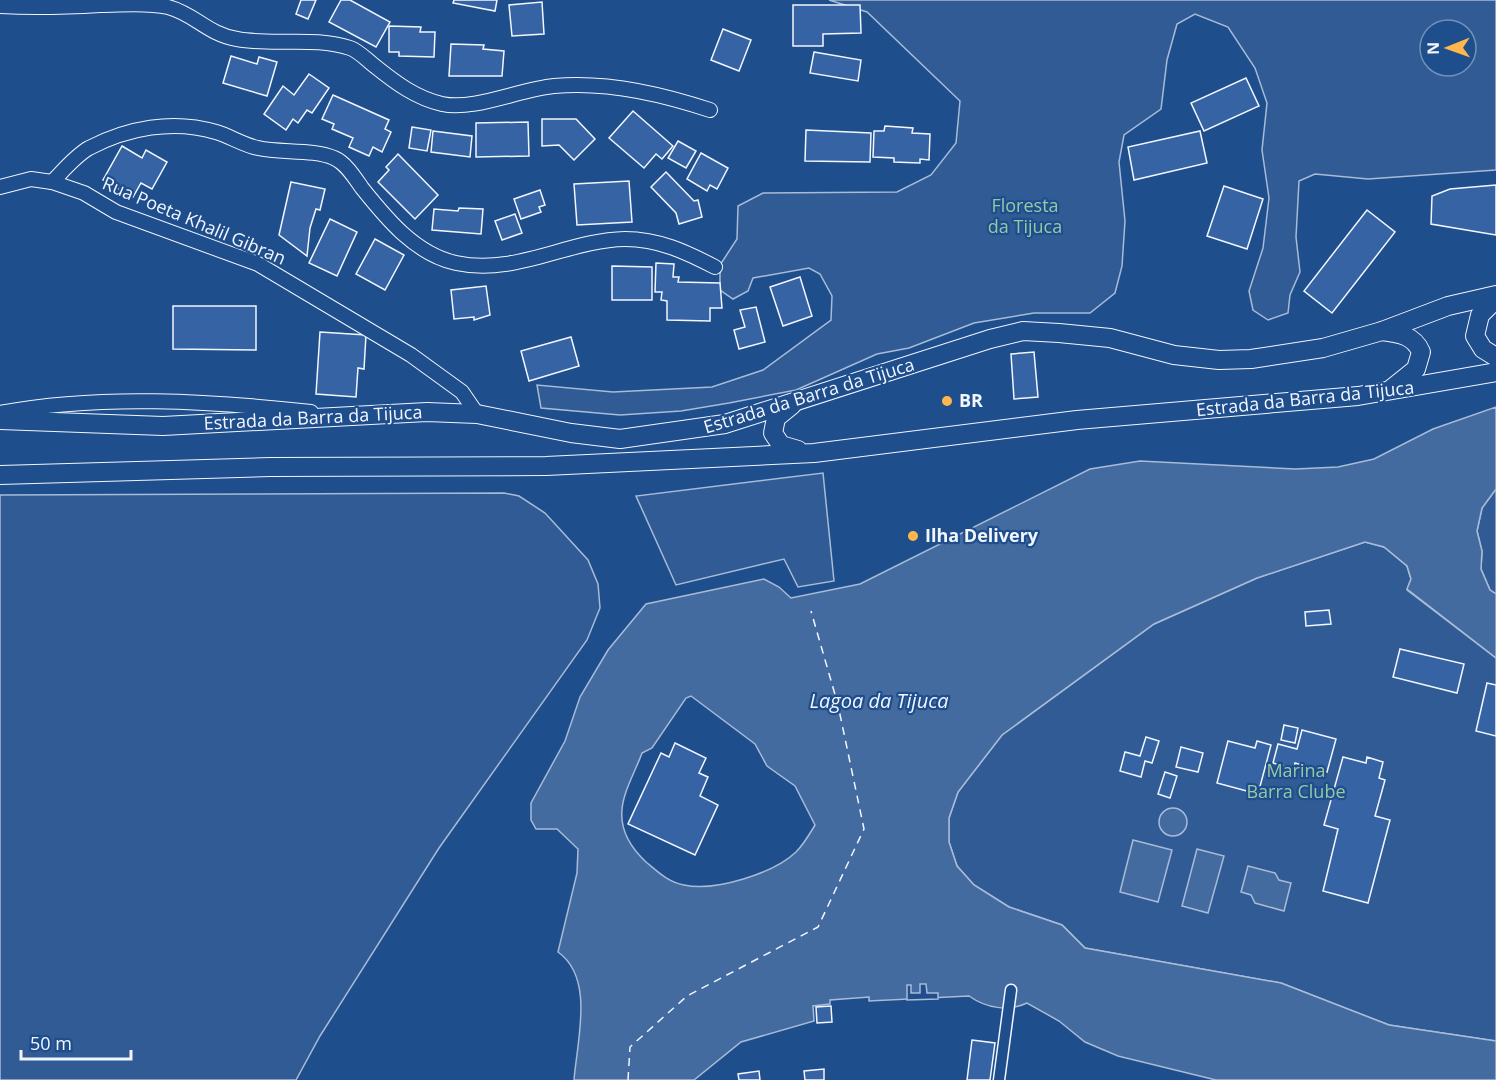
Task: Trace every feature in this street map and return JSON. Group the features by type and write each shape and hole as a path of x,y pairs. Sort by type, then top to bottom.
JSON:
{"main road":[{"name":"Estrada da Barra da Tijuca","path":"0,420 163,426 427,412 477,414 571,434 620,439 725,424 990,339 1023,331 1110,338 1174,355 1219,360 1282,356 1382,331 1448,306 1496,297"},
{"path":"1496,297 1479,315 1475,336 1483,349 1496,357"},
{"path":"1382,331 1406,336 1421,352 1416,369 1387,392"},
{"name":"Estrada da Barra da Tijuca","path":"0,475 270,467 546,466 814,453 1077,420 1387,392 1496,372"},
{"path":"798,401 776,418 773,433 781,445 814,453"}],"street":[{"path":"0,6 33,8 134,4 167,7 189,15 214,34 238,39 336,44 353,49 404,89 443,104 479,103 510,93 574,85 666,97 710,110"},
{"path":"52,182 87,149 116,137 153,125 190,127 216,132 247,146 334,158 347,169 387,219 411,240 434,255 455,263 510,264 623,239 639,240 682,250 715,267"},
{"name":"Rua Poeta Khalil Gibran","path":"0,187 31,179 52,182 84,193 116,212 258,264 411,354 462,392 477,414"},
{"path":"0,413 77,403 163,403 262,407 351,417"},
{"path":"999,1080 1011,990"}],"shaded area":[{"name":"Floresta da Tijuca","path":"829,0 1496,0 1496,170 1368,179 1315,174 1299,181 1296,237 1300,272 1290,295 1288,313 1268,320 1253,310 1249,291 1263,248 1269,198 1262,150 1267,103 1255,68 1228,27 1195,14 1177,24 1167,60 1161,109 1124,135 1119,162 1125,221 1122,266 1115,293 1090,313 1034,313 974,323 909,348 877,354 796,390 729,403 681,411 620,415 541,408 537,385 613,392 712,387 763,370 831,320 832,296 820,274 809,268 753,278 748,291 733,299 720,290 720,265 737,239 738,206 763,193 897,192 931,175 956,143 960,101 867,12"},
{"path":"823,473 834,581 798,587 784,559 676,585 636,496"},
{"path":"1496,489 1496,594 1490,590 1481,569 1482,551 1477,531 1482,508"},
{"path":"504,493 519,496 545,513 588,560 598,584 600,608 587,640 439,848 320,1036 296,1080 0,1080 0,495"},
{"name":"Marina Barra Clube","path":"1365,542 1384,547 1407,566 1411,579 1407,590 1496,658 1496,1041 1389,1025 1281,983 1085,948 1062,925 1009,907 974,885 957,866 949,842 949,818 958,792 1002,735 1154,624 1257,578"}],"water":[{"name":"Lagoa da Tijuca","path":"1496,407 1496,489 1482,508 1477,531 1482,551 1481,569 1490,590 1496,594 1496,658 1407,589 1411,579 1407,566 1384,547 1365,542 1257,578 1154,624 1002,735 958,792 949,818 949,842 957,866 974,885 1009,907 1062,925 1085,948 1281,983 1389,1025 1496,1041 1496,1080 1216,1080 1118,1056 1085,1042 1059,1021 1027,1003 1005,1008 990,1006 969,996 869,1001 869,997 830,1000 830,1004 813,1006 814,1021 741,1042 694,1080 574,1080 580,1029 580,994 577,977 569,963 558,952 577,873 578,849 557,829 536,829 531,820 531,803 565,741 580,697 608,650 646,604 764,579 779,587 791,598 860,584 1090,469 1140,461 1295,469 1338,467 1374,459 1433,429","holes":["691,696 755,744 767,766 795,786 815,825 796,852 759,874 711,886 678,884 646,862 636,851 625,832 622,818 625,796 642,753 652,748 686,698"]},
{"path":"1173,808 1183,812 1187,822 1183,832 1173,836 1163,832 1159,822 1163,812"},
{"path":"1133,840 1172,850 1158,902 1120,892"},
{"path":"1197,849 1224,856 1208,913 1182,906"},
{"path":"1248,866 1275,873 1279,880 1291,883 1284,911 1255,903 1251,895 1241,892"}],"pier":[{"path":"920,984 926,984 927,993 938,993 938,999 907,1000 907,985 911,985 911,993 920,993"}],"building":[{"path":"301,0 316,0 308,19 296,14"},
{"path":"341,0 350,0 390,22 376,47 329,22"},
{"path":"454,0 497,0 495,11 453,3"},
{"path":"542,2 544,34 512,36 509,5"},
{"path":"793,5 860,5 861,33 823,34 823,46 793,46"},
{"path":"389,26 421,27 420,32 435,32 434,57 399,56 399,52 389,52"},
{"path":"723,29 751,40 739,71 711,60"},
{"path":"451,44 484,45 483,49 504,51 502,76 449,76"},
{"path":"814,52 861,60 858,81 810,73"},
{"path":"231,56 257,64 259,57 277,62 267,96 223,83"},
{"path":"309,74 329,88 312,113 307,110 298,123 293,119 286,130 264,114 283,86 294,95"},
{"path":"1246,78 1259,106 1204,131 1191,103"},
{"path":"333,95 389,120 385,129 391,132 382,152 373,147 369,156 349,147 353,138 332,129 334,124 322,119"},
{"path":"633,111 673,146 662,159 656,154 644,168 609,138"},
{"path":"542,119 576,119 595,139 574,160 559,145 542,146"},
{"path":"528,122 529,156 476,157 476,123"},
{"path":"885,126 913,128 912,133 930,134 929,160 920,159 920,163 894,162 894,158 873,157 874,131 884,131"},
{"path":"412,127 431,130 427,151 409,148"},
{"path":"806,130 871,133 870,162 805,161"},
{"path":"433,131 472,136 470,157 431,152"},
{"path":"1200,131 1207,163 1134,180 1128,147"},
{"path":"678,141 696,151 686,168 668,158"},
{"path":"122,146 142,158 146,150 167,162 152,189 141,183 133,197 103,180"},
{"path":"701,153 728,168 717,189 710,185 707,191 687,179"},
{"path":"398,154 438,195 415,219 378,182 389,170 386,167"},
{"path":"666,172 694,201 698,200 702,217 679,224 676,213 651,187"},
{"path":"629,181 632,222 577,225 574,184"},
{"path":"291,182 325,189 320,210 316,209 310,228 307,256 279,235"},
{"path":"1496,185 1496,235 1431,224 1432,196 1450,189"},
{"path":"1224,186 1263,199 1247,249 1207,236"},
{"path":"540,190 545,205 539,207 541,212 521,219 514,199"},
{"path":"459,208 483,209 481,234 432,230 434,209 458,211"},
{"path":"1367,210 1395,232 1332,313 1304,291"},
{"path":"515,214 522,233 502,240 495,221"},
{"path":"330,219 357,232 337,276 309,263"},
{"path":"375,239 404,255 385,290 356,274"},
{"path":"656,263 674,264 673,277 679,277 678,282 720,283 722,308 710,308 710,321 667,320 667,301 661,300 662,292 655,292"},
{"path":"612,266 652,267 652,300 612,300"},
{"path":"800,277 812,316 783,326 770,287"},
{"path":"486,286 490,315 474,320 474,317 454,319 451,290"},
{"path":"173,306 256,306 256,350 173,349"},
{"path":"756,307 765,342 739,349 734,330 745,327 740,310"},
{"path":"320,332 366,335 364,369 358,368 356,397 316,394"},
{"path":"571,337 579,366 529,381 521,351"},
{"path":"1034,352 1038,397 1014,399 1011,354"},
{"path":"1329,610 1331,624 1306,626 1305,612"},
{"path":"1400,649 1464,664 1457,693 1393,677"},
{"path":"1487,683 1496,685 1496,736 1476,731"},
{"path":"1284,725 1298,728 1295,743 1281,740"},
{"path":"1302,730 1336,739 1327,772 1295,763 1294,769 1273,763 1278,744 1297,749"},
{"path":"1146,737 1159,741 1152,763 1145,761 1141,777 1120,771 1125,752 1140,756"},
{"path":"1228,741 1255,748 1257,741 1271,745 1258,794 1217,783"},
{"path":"675,743 706,758 699,773 708,777 700,796 718,805 695,855 628,824 661,753 669,757"},
{"path":"1181,747 1203,753 1198,772 1176,767"},
{"path":"1343,757 1366,763 1367,757 1383,762 1379,778 1385,780 1375,816 1390,820 1368,903 1323,891 1338,829 1324,825"},
{"path":"1165,772 1177,776 1170,798 1158,794"},
{"path":"831,1006 832,1022 817,1023 816,1007"},
{"path":"972,1040 995,1043 990,1080 967,1080"},
{"path":"824,1069 824,1080 805,1080 804,1071"},
{"path":"759,1071 760,1080 739,1080 738,1074"}],"ferry route":[{"path":"628,1080 630,1047 687,996 818,927 864,829 838,705 811,611"}],"place":[{"name":"BR","path":"947,401"},
{"name":"Ilha Delivery","path":"913,536"}]}
